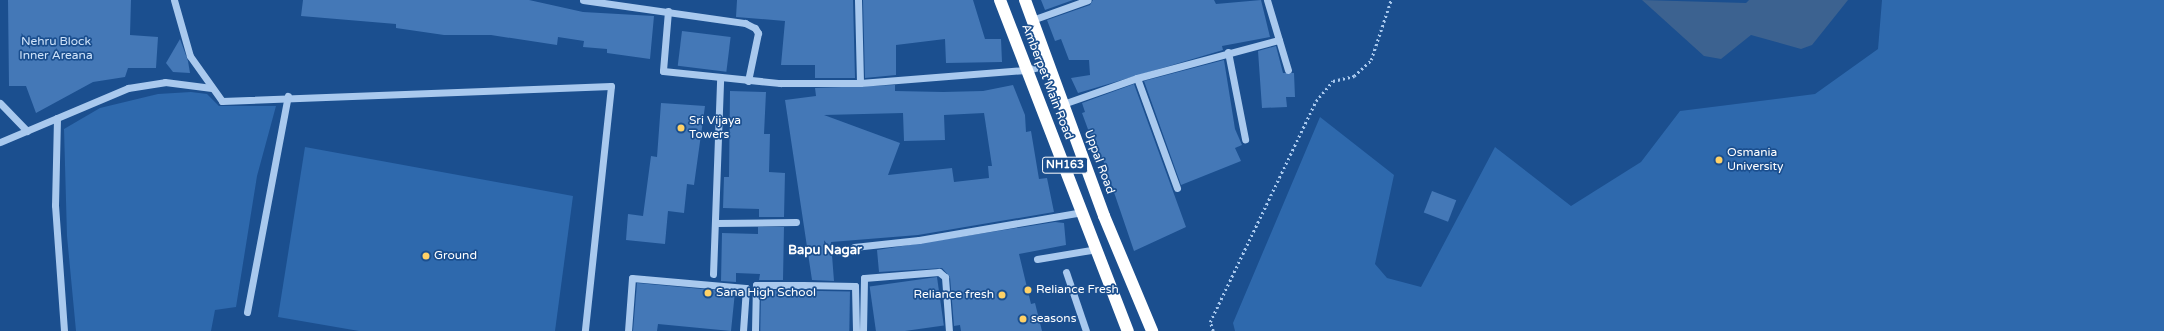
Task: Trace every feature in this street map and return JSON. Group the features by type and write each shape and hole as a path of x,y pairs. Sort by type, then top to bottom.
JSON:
{"highway":[{"name":"Amberpet Main Road","path":"1000,0 1025,70 1083,212 1128,331"},
{"name":"Uppal Road","path":"1025,0 1048,65 1152,331"}],"street":[{"path":"174,0 190,56 222,101 288,96 611,86 585,331"},
{"path":"584,0 744,23 758,33 748,81"},
{"path":"858,0 860,83"},
{"path":"1032,20 1088,0"},
{"path":"1267,0 1288,70"},
{"path":"668,11 663,72 748,81 860,83 1025,70 1048,65"},
{"path":"1063,104 1137,78 1228,52 1279,40"},
{"path":"1228,52 1245,139"},
{"path":"1137,78 1177,188"},
{"path":"713,274 720,79"},
{"path":"0,142 56,118 72,109 128,88 165,82 212,88"},
{"path":"247,312 288,96"},
{"path":"1,106 27,131"},
{"path":"56,118 55,205 64,331"},
{"path":"854,247 919,240 1083,212"},
{"path":"716,223 796,222"},
{"path":"1037,259 1097,249"},
{"path":"863,331 864,278 939,272 945,277 949,331"},
{"path":"1066,272 1086,331"},
{"path":"628,331 632,278 746,288 743,331"},
{"path":"755,331 756,285 803,285 855,286 856,331"}],"path":[{"path":"1213,331 1210,322 1316,101 1333,82 1354,76 1371,60 1391,0"}],"shaded area":[{"path":"1642,0 1746,3 1749,0 1848,0 1812,45 1801,49 1751,35 1721,59 1704,56"},
{"name":"Osmania University","path":"1882,0 2164,0 2164,331 1235,331 1233,323 1320,117 1394,175 1375,264 1387,278 1421,287 1495,147 1571,206 1641,162 1680,111 1815,94 1878,49"},
{"path":"191,92 207,94 219,106 276,106 257,176 236,307 215,310 211,331 76,331 67,236 64,129 100,108 158,94"},
{"name":"Ground","path":"305,147 573,196 555,331 359,331 278,317"}],"building":[{"path":"8,0 131,0 130,35 158,37 156,68 128,68 125,77 93,82 36,113 26,86 9,86"},
{"path":"303,0 529,0 583,12 654,16 650,59 607,53 607,49 583,47 584,41 558,37 557,45 491,35 444,35 396,28 396,24 301,16"},
{"path":"737,0 853,0 855,78 815,78 815,65 781,65 785,21 736,17"},
{"path":"863,0 973,0 985,39 1001,39 1002,62 946,63 945,39 896,45 896,75 865,78"},
{"path":"1041,0 1073,0 1045,10"},
{"path":"1093,0 1214,0 1216,4 1261,0 1270,37 1222,46 1223,50 1078,93 1071,78 1090,75 1089,60 1069,60 1061,39 1055,41 1047,20 1090,5"},
{"path":"682,31 731,37 726,72 678,66"},
{"path":"180,39 188,61 190,73 173,72 166,63"},
{"path":"1276,46 1283,73 1294,73 1295,97 1286,97 1287,107 1262,108 1258,51"},
{"path":"1224,60 1235,129 1242,145 1235,148 1241,161 1181,185 1144,81"},
{"path":"1134,84 1186,227 1134,251 1103,160 1100,162 1082,113 1085,112 1082,103"},
{"path":"895,85 895,91 943,92 983,91 1013,85 1025,115 1026,132 1031,131 1039,179 1047,178 1054,212 918,235 831,242 834,281 812,280 785,100 816,96 815,88","holes":["903,113 904,141 945,140 944,115 984,113 992,166 988,166 989,178 954,182 952,168 888,175 900,143 824,115"]},
{"path":"730,91 766,92 764,134 770,134 769,172 785,173 784,217 759,217 759,209 723,208 724,177 729,177"},
{"path":"661,103 705,106 694,185 687,184 684,213 668,211 665,244 626,240 628,214 643,216 651,156 657,157"},
{"path":"1432,191 1456,200 1448,222 1424,212"},
{"path":"1055,222 1064,223 1066,245 1019,254 1031,304 1035,303 1042,331 961,331 960,325 954,326 950,277 942,268 879,272 877,250"},
{"path":"758,227 784,227 783,280 759,280 760,274 736,273 736,282 721,281 722,233 758,234"},
{"path":"937,277 944,326 905,331 876,331 870,286"},
{"path":"637,283 735,292 731,331 658,324 657,331 633,331"},
{"path":"761,290 850,292 849,331 760,331"}],"place":[{"name":"Sri Vijaya Towers","path":"681,128"},
{"name":"Osmania University","path":"1719,160"},
{"name":"Ground","path":"426,256"},
{"name":"Reliance Fresh","path":"1028,290"},
{"name":"Sana High School","path":"708,293"},
{"name":"Reliance fresh","path":"1002,295"},
{"name":"seasons","path":"1023,319"}],"district":[{"name":"Bapu Nagar","path":"825,250"}],"park label":[{"name":"Nehru Block Inner Areana","path":"56,49"}]}
